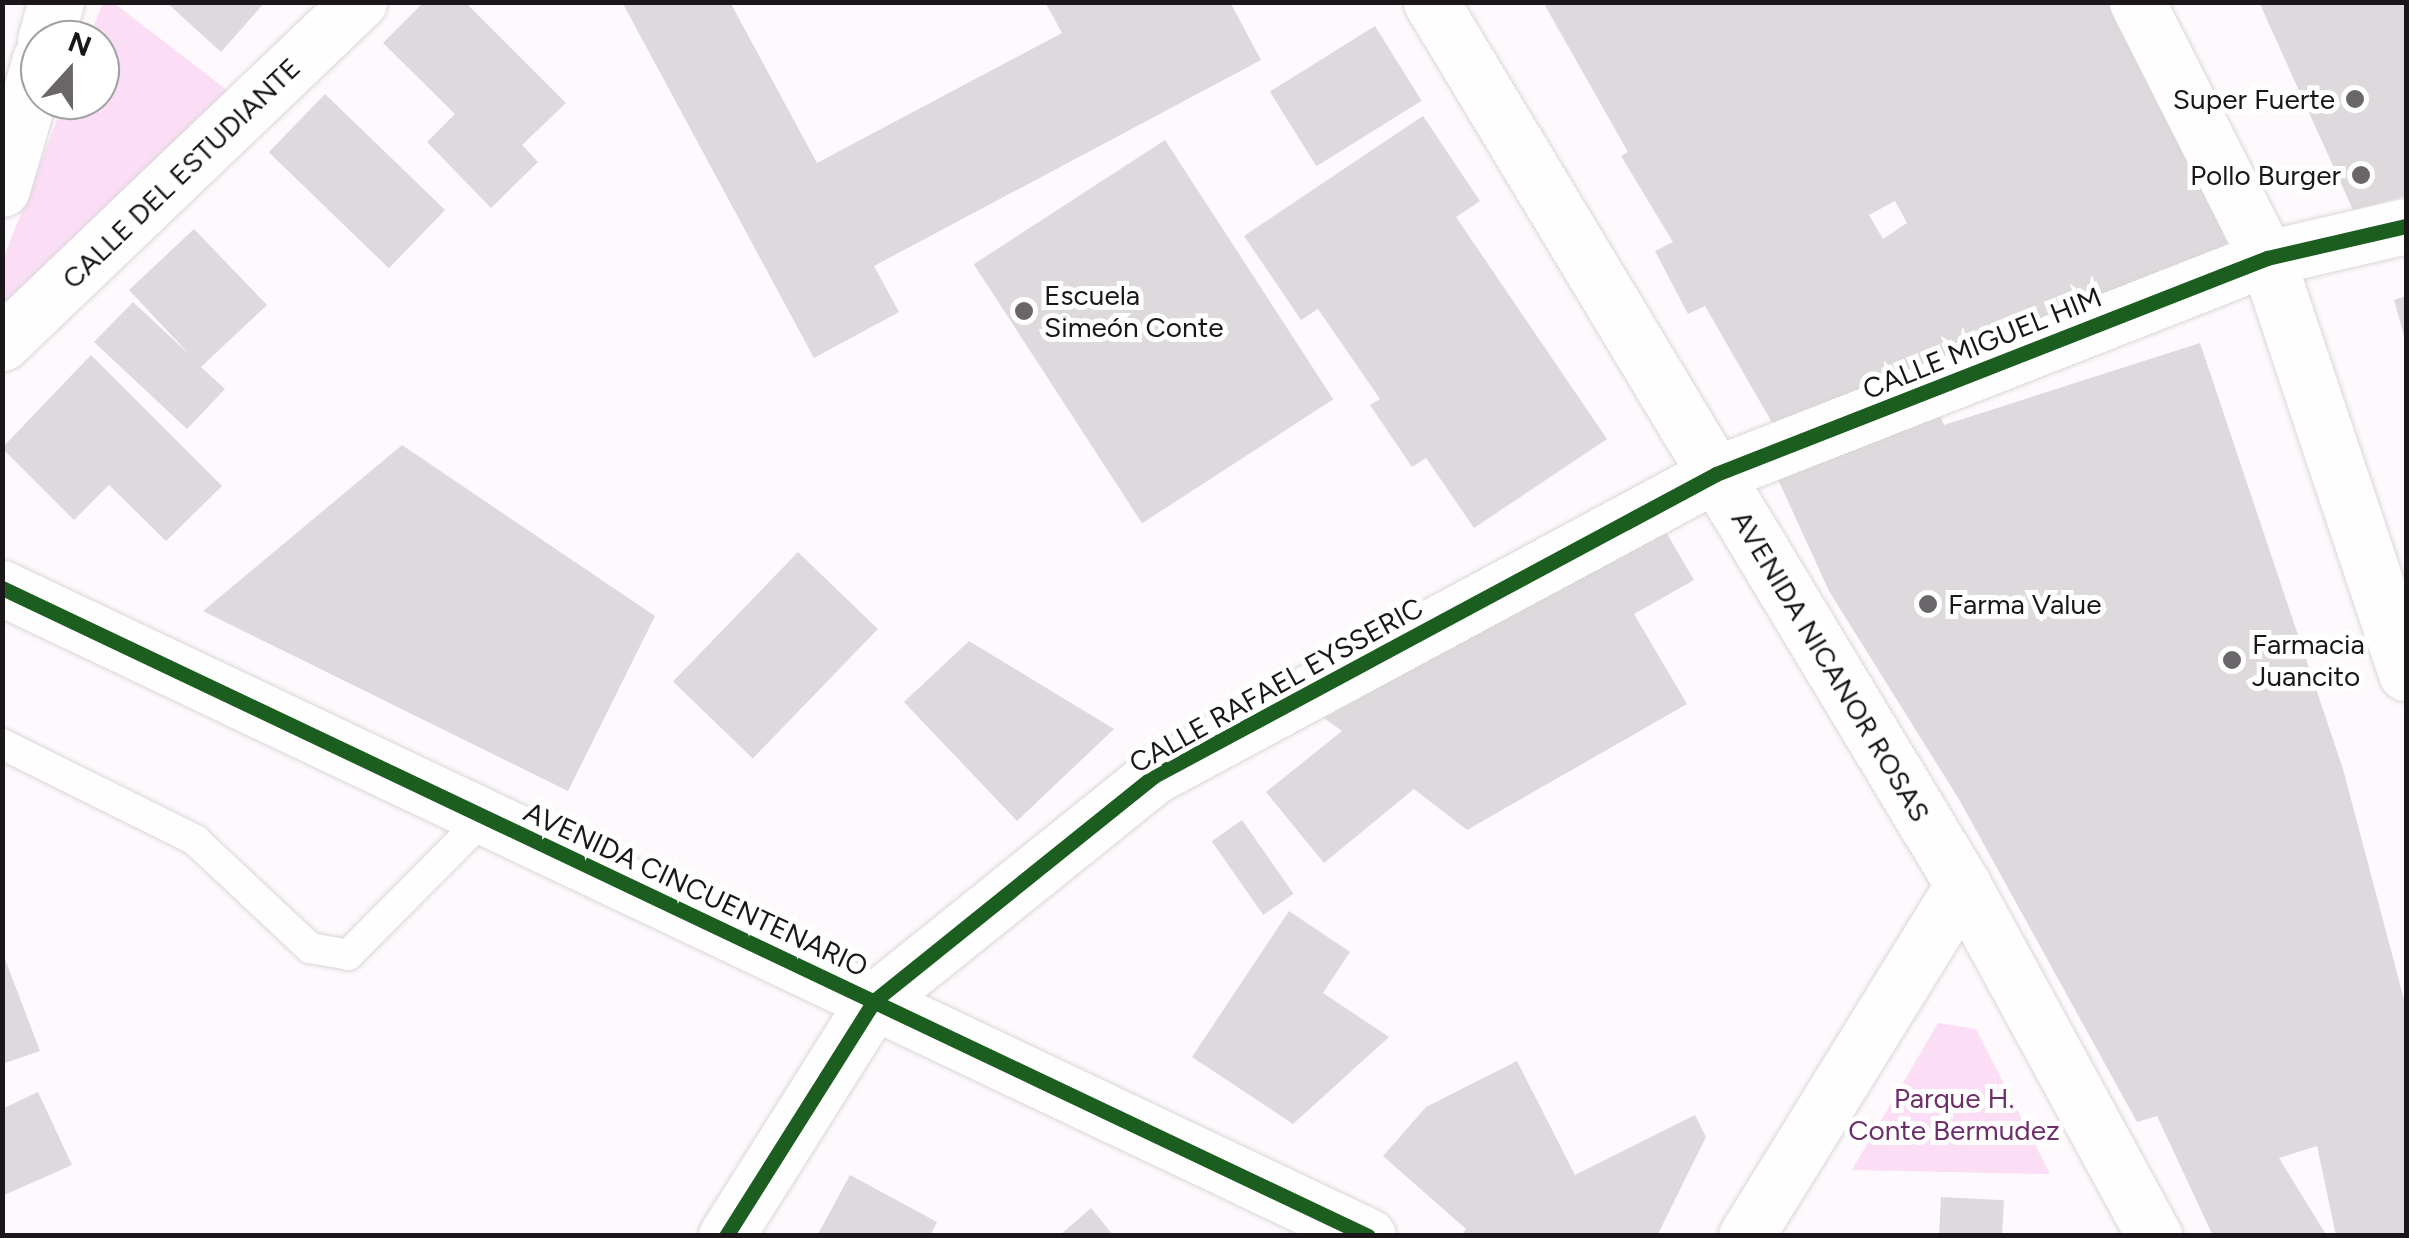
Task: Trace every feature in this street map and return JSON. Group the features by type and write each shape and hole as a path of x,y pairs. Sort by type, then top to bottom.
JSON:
{"street":[{"name":"CALLE DEL ESTUDIANTE","path":"2,343 359,2"},
{"name":"AVENIDA NICANOR ROSAS","path":"1431,2 1963,885 2154,1236"},
{"path":"2137,2 2267,258 2406,674"},
{"path":"2,190 22,120"},
{"name":"CALLE MIGUEL HIM","path":"1716,474 2267,258 2406,226"},
{"name":"CALLE RAFAEL EYSSERIC","path":"726,1236 874,1001 1154,776 1716,474"},
{"name":"AVENIDA CINCUENTENARIO","path":"2,588 1368,1236"},
{"path":"1746,1236 1963,885"}],"lane":[{"path":"2,744 194,840 310,948 348,955 485,816"}],"green space":[{"path":"103,3 114,3 228,91 3,325 2,262 57,120 120,120 120,20 96,20"},
{"name":"Parque H. Conte Bermudez","path":"1938,1023 1976,1029 2050,1174 1852,1170"}],"building":[{"path":"166,2 265,2 221,52"},
{"path":"424,2 465,2 566,103 522,145 538,162 491,208 427,142 455,114 383,43"},
{"path":"622,2 730,2 817,163 1062,33 1045,2 1230,2 1261,60 874,266 899,312 814,358"},
{"path":"1543,2 2118,2 2228,245 1782,440 1705,306 1688,314 1655,251 1673,242 1621,156 1628,152","holes":["1895,201 1907,223 1883,239 1869,215"]},
{"name":"Super Fuerte","path":"2259,2 2406,2 2406,196 2353,210"},
{"path":"1375,26 1422,101 1316,166 1270,92"},
{"path":"325,94 445,210 389,268 269,152"},
{"path":"1423,116 1480,201 1456,217 1607,439 1474,528 1426,458 1412,467 1370,405 1380,399 1318,309 1301,320 1244,236"},
{"path":"1165,140 1333,399 1142,523 974,264"},
{"path":"194,229 267,305 201,367 225,389 187,429 94,342 133,302 191,356 129,290"},
{"path":"2406,296 2406,340 2405,340 2394,300"},
{"path":"2200,343 2343,769 2406,1007 2406,1236 2336,1236 2317,1146 2279,1158 2327,1236 2213,1236 2157,1116 2137,1122 1960,801 1829,591 1776,475 1935,403 1944,425"},
{"path":"91,355 222,486 166,541 109,485 74,520 2,448"},
{"path":"402,445 655,616 568,791 203,611"},
{"path":"1663,527 1694,580 1634,614 1687,704 1467,830 1414,789 1324,863 1266,792 1342,731 1324,718"},
{"path":"798,552 878,629 753,759 673,681"},
{"path":"969,641 1114,729 1017,821 904,702"},
{"path":"1242,820 1294,894 1263,915 1212,841"},
{"path":"1289,911 1350,952 1323,993 1389,1037 1293,1124 1192,1057"},
{"path":"2,951 40,1051 2,1064"},
{"path":"1517,1061 1575,1175 1695,1115 1706,1137 1657,1236 1461,1236 1466,1229 1383,1156 1426,1107"},
{"path":"38,1092 72,1165 2,1196 2,1109"},
{"path":"850,1175 937,1222 930,1236 817,1236"},
{"path":"1941,1197 2004,1200 2002,1236 1939,1236"},
{"path":"1091,1208 1114,1236 1059,1236"}],"cycle path":[{"path":"726,1236 874,1001 1154,776 1716,474 2267,258 2406,226"},
{"path":"2,588 1368,1236"}],"place":[{"name":"Super Fuerte","path":"2355,99"},
{"name":"Pollo Burger","path":"2361,175"},
{"name":"Escuela Simeón Conte","path":"1024,311"},
{"name":"Farma Value","path":"1928,604"},
{"name":"Farmacia Juancito","path":"2232,660"}]}
